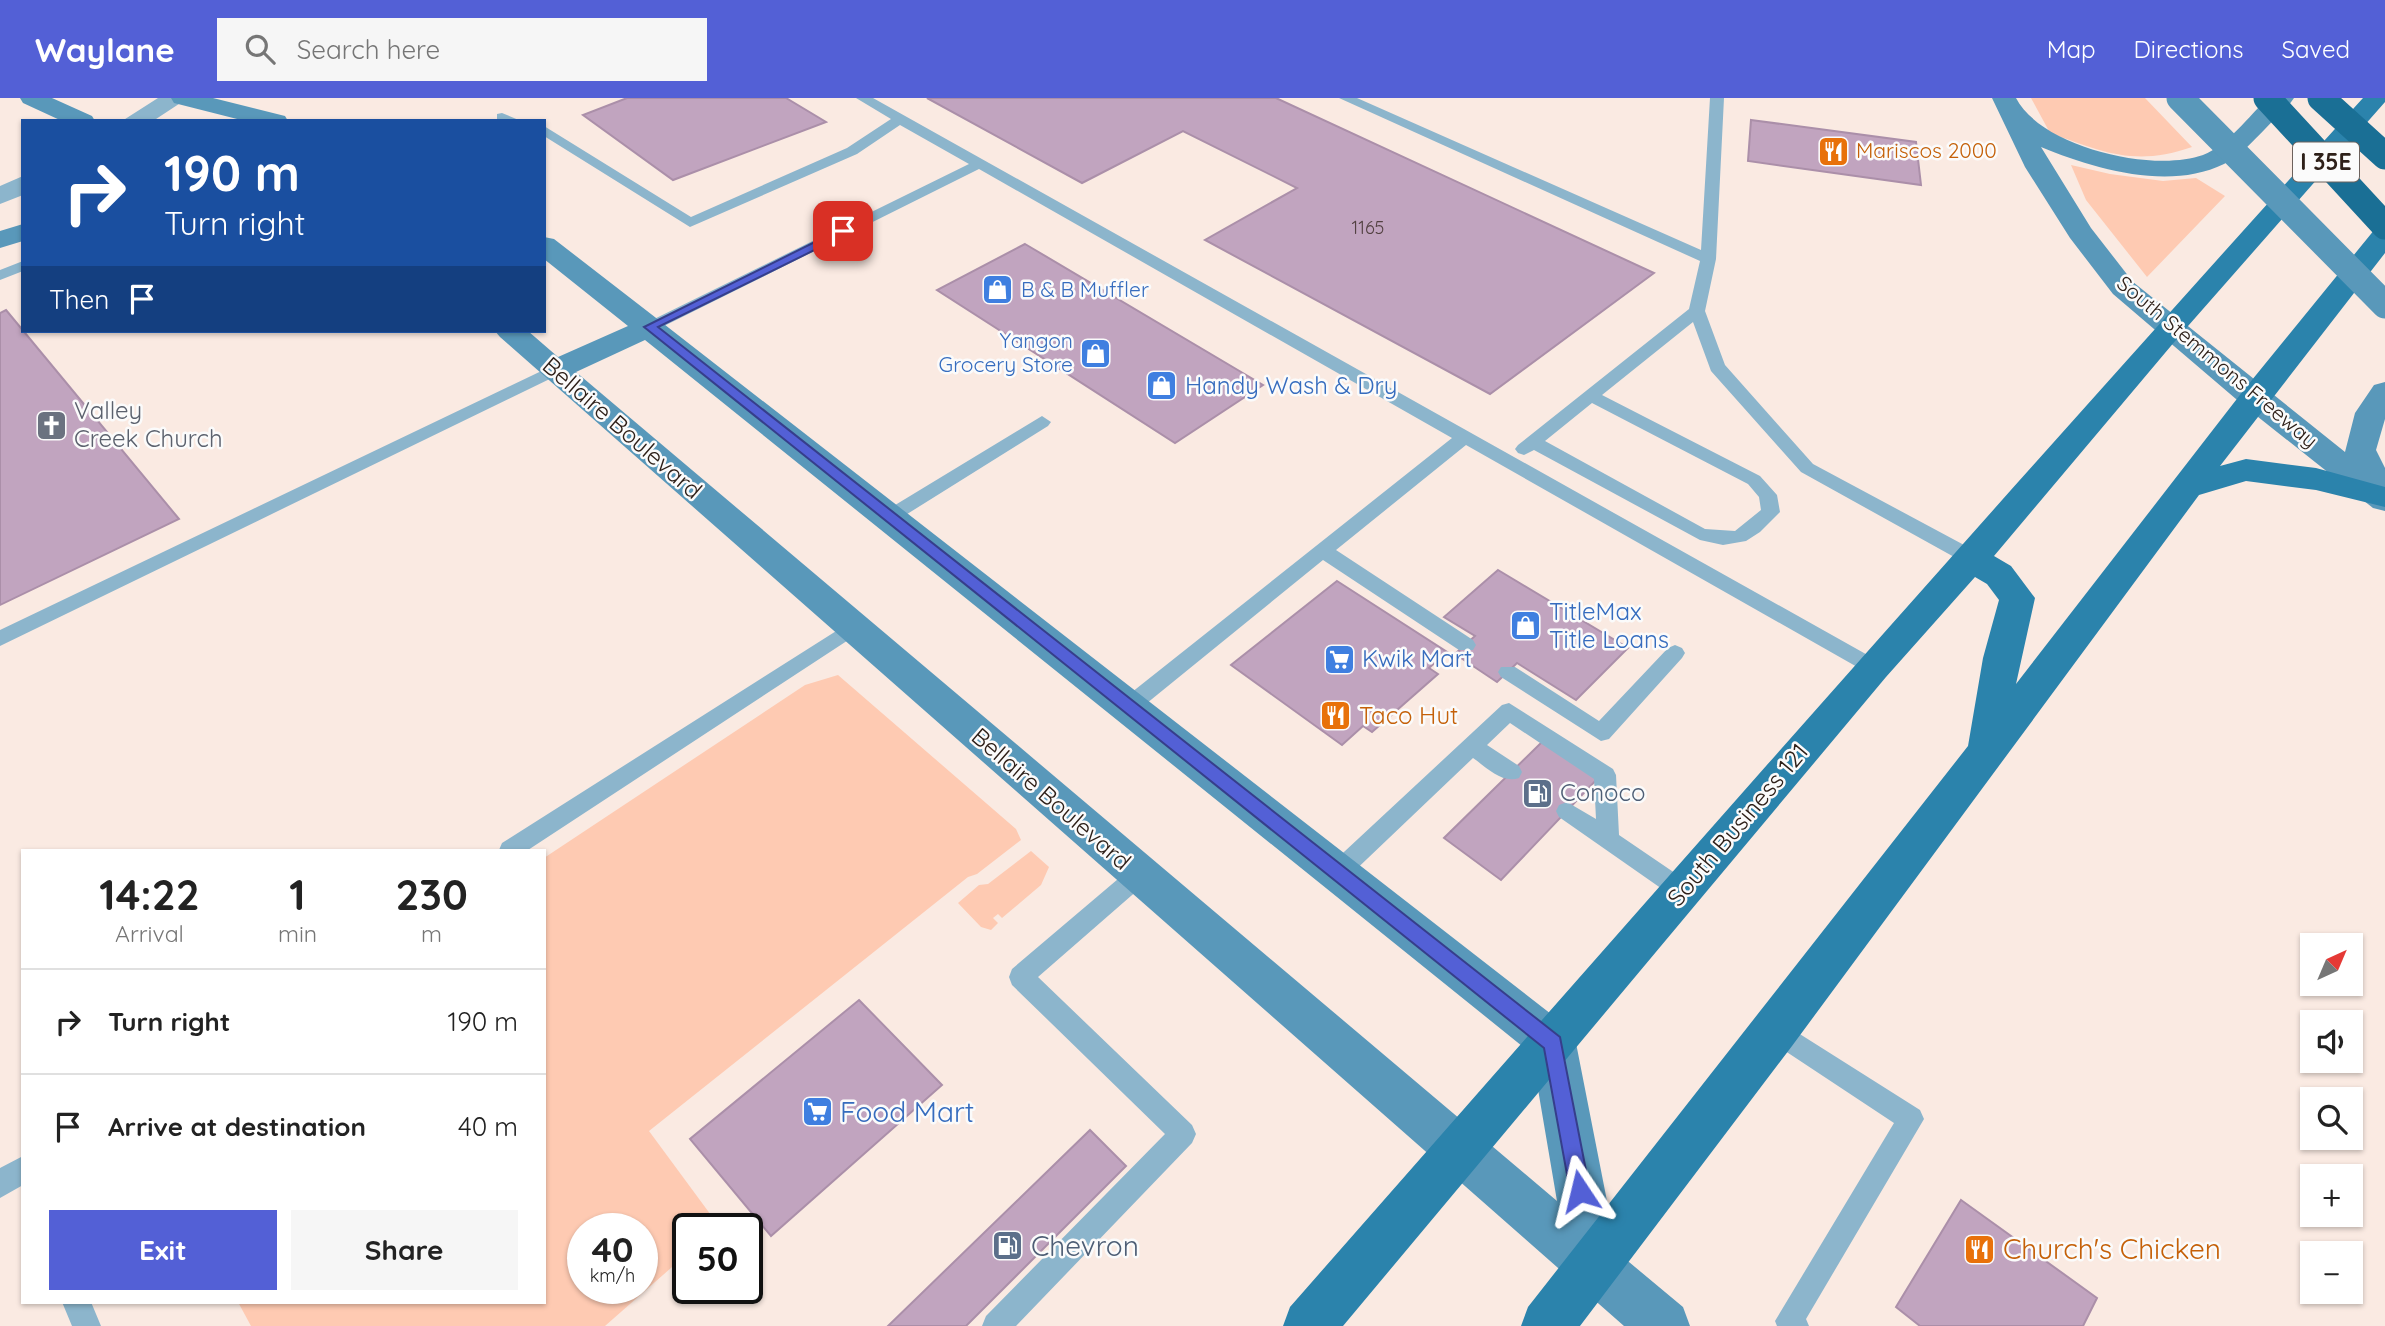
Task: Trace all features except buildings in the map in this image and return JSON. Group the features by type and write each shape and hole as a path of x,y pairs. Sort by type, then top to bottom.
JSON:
{"highway":[{"name":"I 35E","path":"2267,98 2385,226"},
{"path":"2321,98 2385,156"}],"main road":[{"path":"32,98 79,119"},
{"path":"183,98 268,119"},
{"path":"2180,98 2385,305"},
{"path":"2007,105 2045,139 2071,150 2124,163 2186,166 2216,159 2283,98"},
{"name":"South Business 121","path":"1309,1326 1461,1152 1872,667 1972,558 2171,328 2376,98"},
{"name":"South Stemmons Freeway","path":"2007,105 2038,167 2080,232 2123,288 2254,398 2383,498"},
{"path":"0,240 21,233"},
{"path":"1546,1326 1776,1031 2254,398 2385,234"},
{"path":"546,247 1553,1043 1594,1265"},
{"path":"554,370 650,327"},
{"name":"Bellaire Boulevard","path":"512,333 1664,1326"},
{"path":"2383,498 2360,450 2371,413 2385,392"},
{"path":"2186,487 2246,470 2316,479 2383,498"},
{"path":"1972,558 1998,575 2017,597 2002,658 1985,754"}],"street":[{"path":"138,119 176,98"},
{"path":"0,197 21,185"}],"lane":[{"path":"863,98 1872,667"},
{"path":"1346,98 1708,259"},
{"path":"1717,98 1708,259 1698,311 1717,367 1808,468 1972,558"},
{"path":"546,131 690,223 852,151 900,119"},
{"path":"650,327 979,164"},
{"path":"0,275 21,267"},
{"path":"1509,461 1698,311"},
{"path":"0,639 554,370"},
{"path":"1533,442 1700,534 1725,540 1747,536 1771,512 1768,495 1754,480 1591,396"},
{"path":"889,517 1042,422"},
{"path":"1129,706 1466,436"},
{"path":"1323,551 1466,645"},
{"path":"512,849 852,628"},
{"path":"1508,672 1601,733 1675,653"},
{"path":"1338,872 1509,711 1605,775 1608,839"},
{"path":"1472,746 1511,772"},
{"path":"1567,811 1682,891"},
{"path":"996,1326 1183,1134 1021,977 1139,875"},
{"path":"1776,1031 1911,1119 1789,1321 1795,1326"},
{"path":"77,1304 88,1326"}],"shaded area":[{"path":"2031,98 2145,98 2192,147 2153,156 2120,155 2103,151 2050,133"},
{"path":"2071,165 2110,174 2163,181 2196,178 2225,196 2147,277 2086,200"},
{"path":"838,675 1016,829 1021,840 977,874 968,877 649,1131 709,1213 672,1213 672,1267 658,1279 658,1213 567,1213 567,1304 630,1304 605,1326 251,1326 239,1304 546,1304 546,857 805,685"},
{"path":"1031,851 1049,867 1041,885 1002,918 998,914 993,918 998,923 991,930 981,927 958,903 979,885 988,884"}],"place":[{"name":"Mariscos 2000","path":"1833,151"},
{"name":"B & B Muffler","path":"998,290"},
{"name":"Yangon Grocery Store","path":"1096,353"},
{"name":"Handy Wash & Dry","path":"1162,386"},
{"name":"Valley Creek Church","path":"51,425"},
{"name":"TitleMax Title Loans","path":"1526,626"},
{"name":"Kwik Mart","path":"1339,659"},
{"name":"Taco Hut","path":"1336,716"},
{"name":"Conoco","path":"1537,793"},
{"name":"Food Mart","path":"817,1112"},
{"name":"Chevron","path":"1008,1246"},
{"name":"Church's Chicken","path":"1980,1249"}],"route":[{"path":"843,231 650,327 1553,1043 1580,1191"}]}
